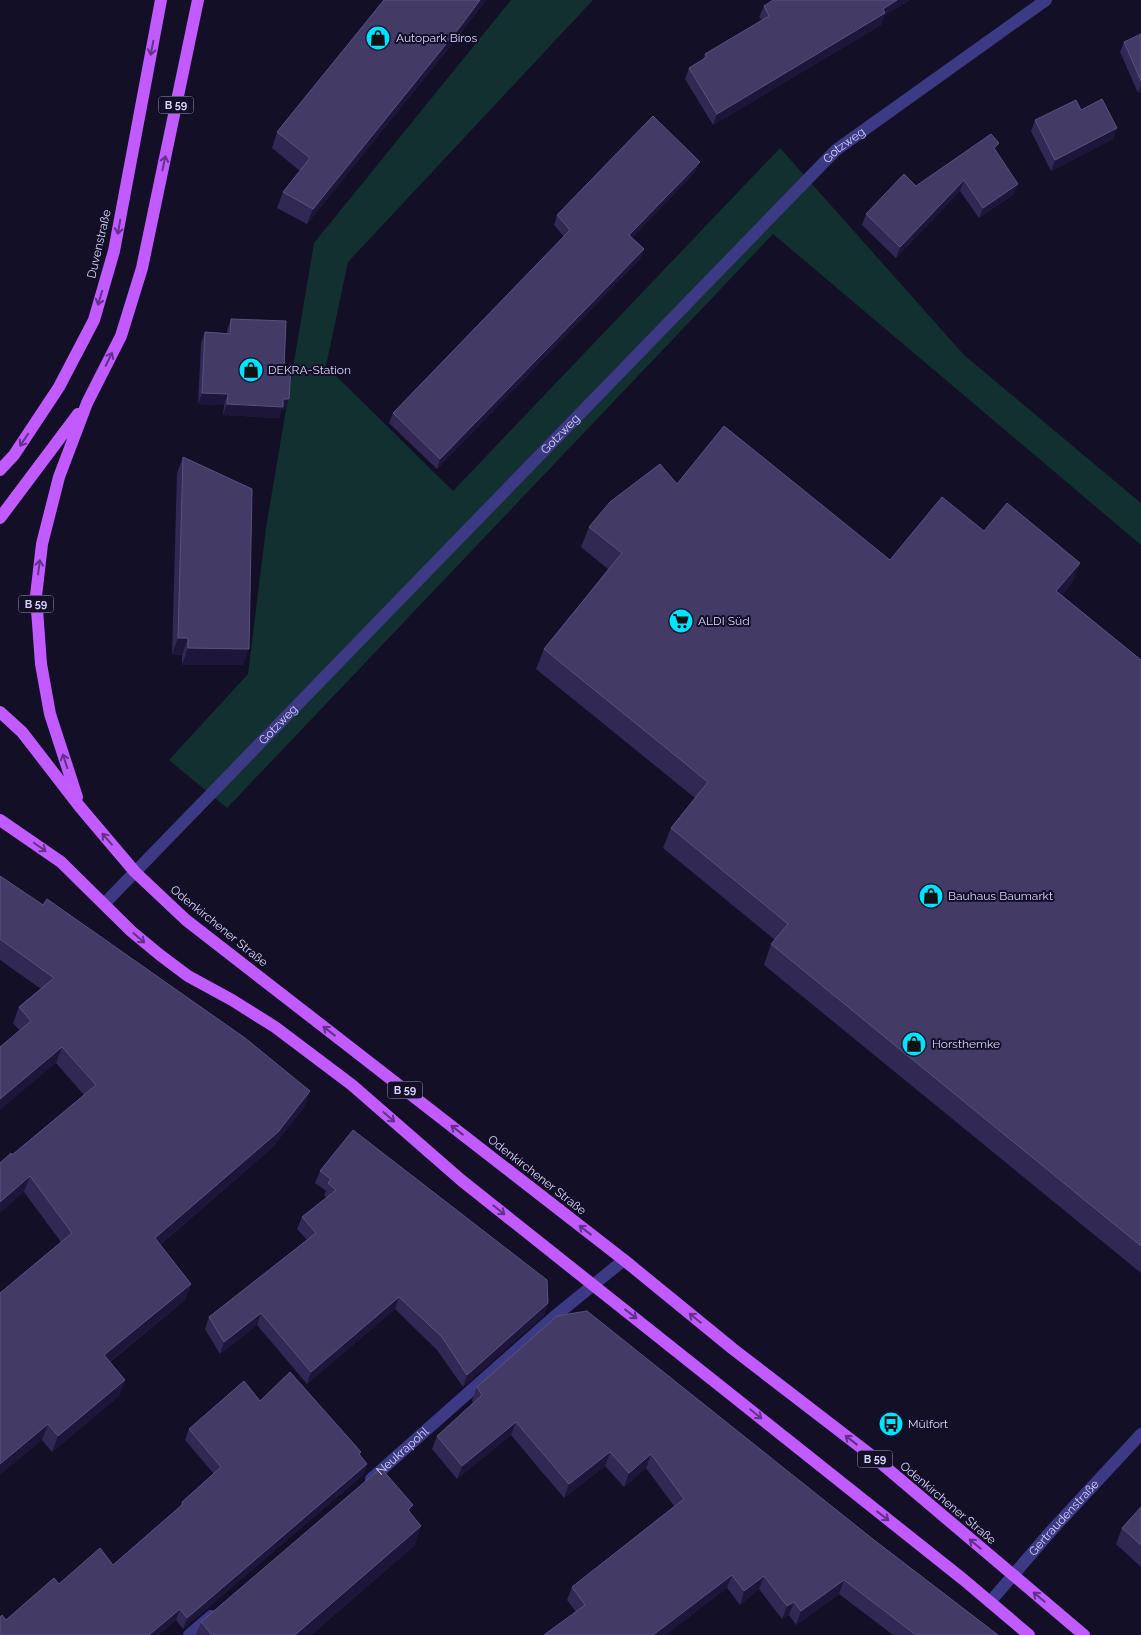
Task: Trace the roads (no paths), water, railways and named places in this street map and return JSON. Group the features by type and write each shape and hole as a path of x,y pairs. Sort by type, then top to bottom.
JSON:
{"main road":[{"name":"Duvenstraße","path":"0,470 14,455 59,387 94,320 114,251 161,0"},
{"name":"B 59","path":"80,807 50,714 41,664 36,596 42,544 58,477 87,403 121,336 142,268 198,0"},
{"name":"B 59","path":"0,518 87,403"},
{"name":"Odenkirchener Straße","path":"0,712 22,732 80,807 135,872 186,920 624,1260 733,1349 876,1459 1084,1635"},
{"name":"B 59","path":"0,820 61,862 131,931 188,976 232,1000 275,1027 352,1085 461,1180 1029,1635"}],"street":[{"name":"Gotzweg","path":"104,904 836,150 1046,0"},
{"name":"Neukrapohl","path":"363,1486 592,1284 624,1260"},
{"name":"Gertraudenstraße","path":"990,1602 1057,1524 1141,1434"},
{"path":"189,1635 219,1609"}],"place":[{"name":"Autopark Biros","path":"378,38"},
{"name":"DEKRA-Station","path":"251,370"},
{"name":"ALDI Süd","path":"681,621"},
{"name":"Bauhaus Baumarkt","path":"931,896"},
{"name":"Horsthemke","path":"914,1044"},
{"name":"Mülfort","path":"891,1424"}]}
